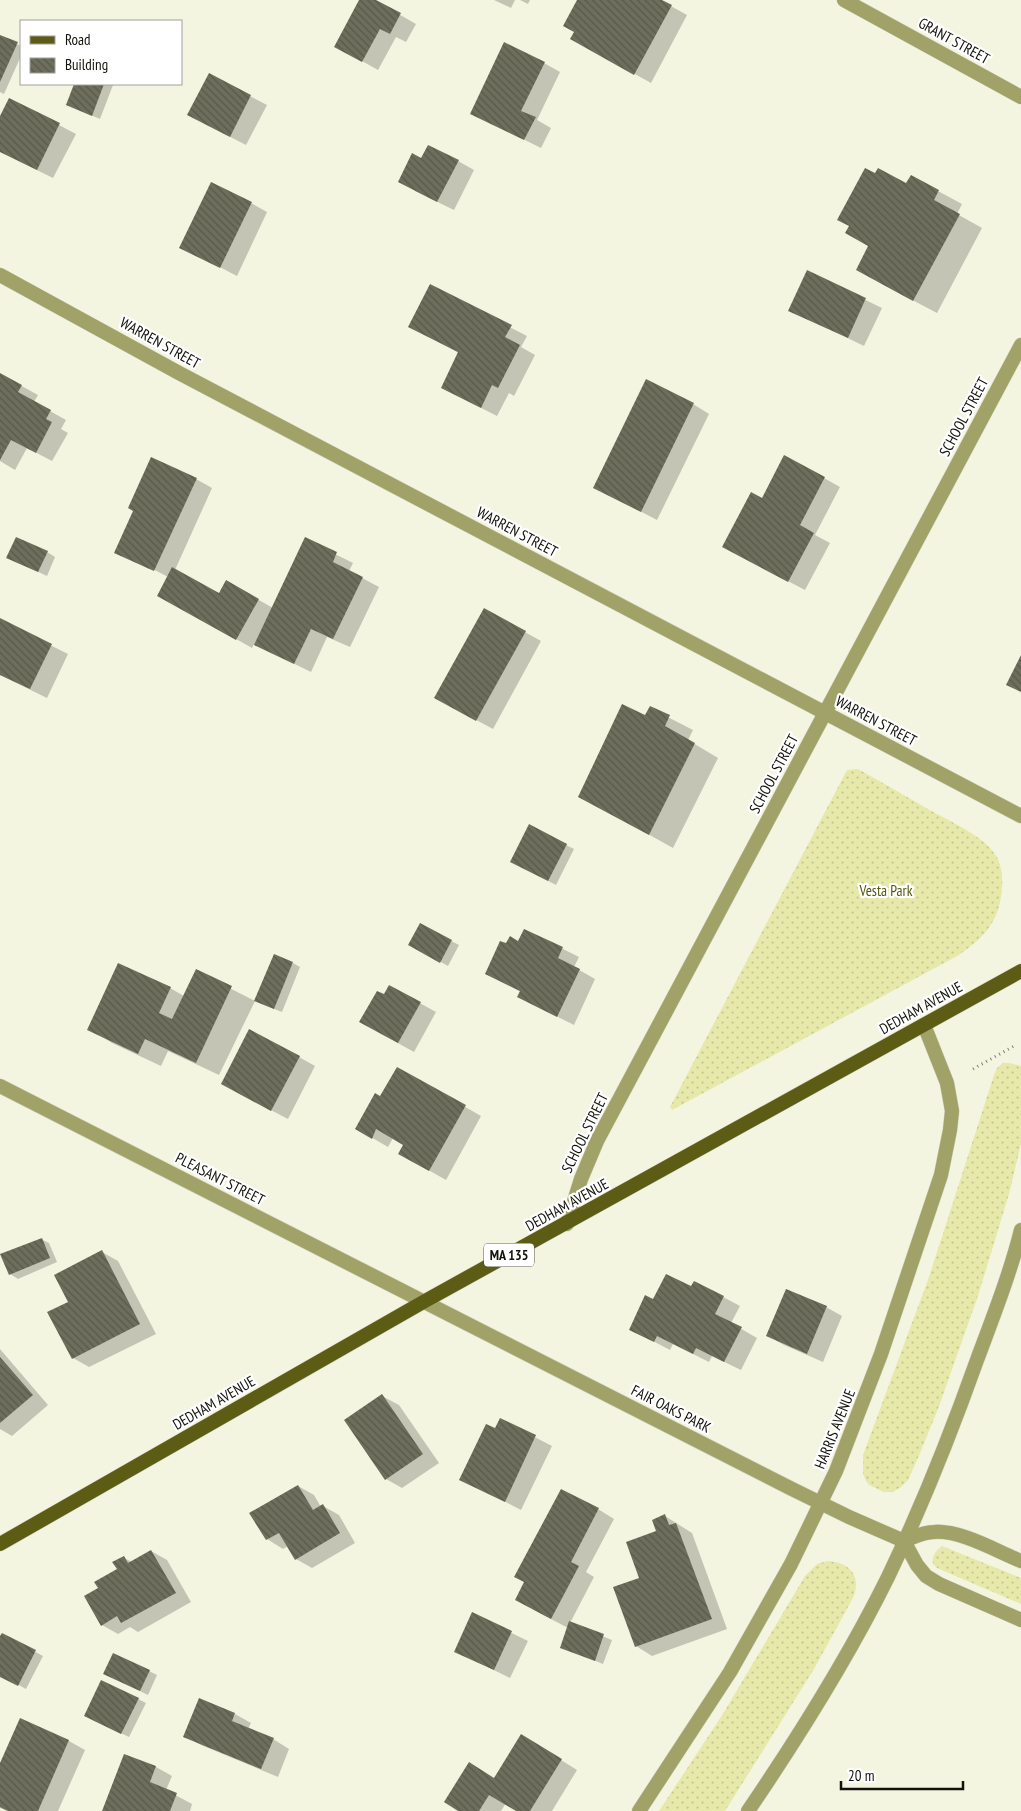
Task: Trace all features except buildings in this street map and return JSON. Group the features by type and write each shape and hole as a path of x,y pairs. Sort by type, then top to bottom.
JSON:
{"main road":[{"name":"DEDHAM AVENUE","path":"0,1544 425,1301 1021,971"}],"street":[{"name":"GRANT STREET","path":"844,0 1021,97"},
{"name":"WARREN STREET","path":"0,275 179,373 1021,816"},
{"name":"SCHOOL STREET","path":"567,1224 580,1179 597,1141 1021,345"},
{"name":"HARRIS AVENUE","path":"639,1811 744,1649 791,1564 821,1503 863,1404 941,1175 950,1130 952,1111 947,1083 924,1025"},
{"name":"PLEASANT STREET","path":"0,1086 425,1301"},
{"path":"748,1811 809,1716 888,1576 928,1490 970,1380 1021,1230"},
{"name":"FAIR OAKS PARK","path":"425,1301 821,1503 904,1541"},
{"path":"904,1541 933,1532 946,1532 961,1536 1021,1562"},
{"path":"904,1541 917,1565 926,1576 939,1584 1021,1620"}],"path":[{"path":"970,1070 1014,1046"}],"green space":[{"name":"Vesta Park","path":"858,769 966,830 991,849 999,862 1002,879 1000,902 994,919 985,933 959,955 672,1110 670,1107 847,770"},
{"path":"1003,1063 1021,1066 1021,1144 1009,1194 978,1296 938,1409 918,1458 908,1480 901,1487 893,1492 884,1492 869,1485 866,1481 863,1474 863,1455 929,1277 994,1075 997,1068"},
{"path":"942,1546 1021,1578 1021,1604 937,1568 933,1564 933,1556"},
{"path":"827,1561 842,1564 852,1572 856,1583 853,1598 814,1669 725,1811 659,1811 721,1717 805,1576 817,1564"}]}
